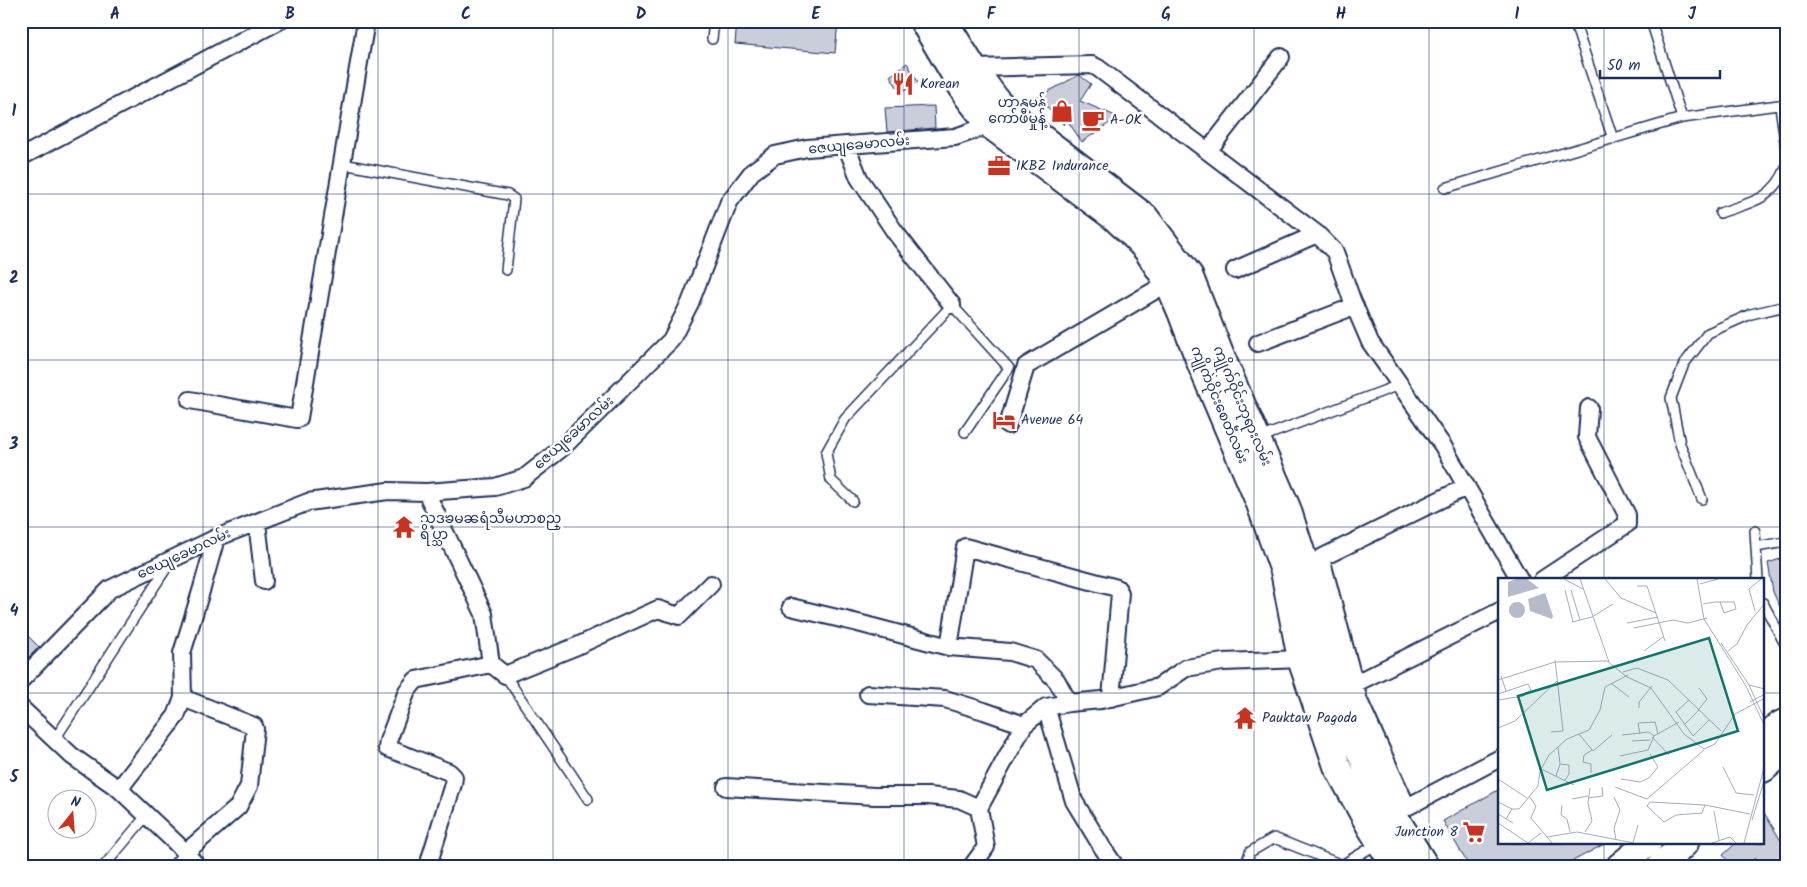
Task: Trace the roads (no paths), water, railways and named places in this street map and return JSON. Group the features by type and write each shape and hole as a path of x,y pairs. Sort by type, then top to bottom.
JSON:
{"main road":[{"path":"923,21 968,97 998,117 1121,224 1177,277"},
{"path":"944,21 996,101 998,117"},
{"name":"ကျိုက်ဝိုင်းဘုရားလမ်း","path":"1177,277 1189,275 1210,358"},
{"name":"ကျိုက်ဝိုင်းစေတီလမ်း","path":"1210,358 1254,451"},
{"name":"ကျိုက်ဝိုင်းဘုရားလမ်း","path":"1254,451 1287,508 1305,564 1313,656 1347,723 1376,787 1425,866"},
{"path":"1313,656 1337,766 1379,843 1395,866"},
{"path":"1764,738 1778,726 1786,722"},
{"path":"1764,768 1786,748"},
{"path":"1620,866 1647,844"},
{"path":"1661,866 1684,844"}],"street":[{"path":"21,156 279,21"},
{"path":"190,400 299,418 366,21"},
{"path":"1208,151 1281,56"},
{"path":"973,68 1092,66 1098,68 1317,234 1335,252 1370,342 1443,446 1519,578"},
{"name":"ဇေယျခေမာလမ်း","path":"21,680 110,590 216,538 308,502 388,491 426,492 495,486 524,478 562,448 671,340 690,303 729,202 752,172 775,155 806,148 956,137 998,117"},
{"path":"846,145 858,178 895,232 952,305"},
{"path":"1234,270 1317,234"},
{"path":"1008,425 1026,366 1177,277"},
{"path":"1258,343 1355,306"},
{"path":"1545,578 1627,524 1627,516 1587,437 1589,408"},
{"path":"1466,487 1320,558 1359,701 1407,807 1498,759"},
{"path":"426,492 484,614 490,664 505,675 577,646 658,609 679,616 710,584"},
{"path":"257,522 264,581"},
{"path":"120,790 176,716 183,698 182,653 216,538"},
{"path":"949,647 965,547 1117,588 1120,593 1112,698"},
{"path":"791,608 949,647 1010,652 1036,660 1057,682 1068,703"},
{"path":"1354,684 1498,611"},
{"path":"991,866 979,808 1024,725 1046,707 1112,698 1158,687 1186,668 1223,662 1313,656"},
{"path":"430,859 454,777 449,772 387,748 388,742 407,691 416,680 490,664"},
{"path":"868,694 945,699 984,710 1024,725"},
{"path":"183,698 254,726 255,729 249,786 238,807 185,853"},
{"path":"1046,707 1074,801 1115,866"},
{"path":"21,708 72,756 120,790 197,866"},
{"path":"726,787 874,796 928,796 959,799 979,808"},
{"path":"972,866 986,847"}],"lane":[{"path":"712,39 714,21"},
{"path":"1574,21 1612,138"},
{"path":"1651,21 1682,118"},
{"path":"1445,188 1682,118 1783,105 1786,149"},
{"path":"343,164 508,194 514,199 506,270"},
{"path":"1720,213 1769,194 1782,177 1786,168"},
{"path":"853,501 831,480 826,454 845,420 952,305 1009,368 965,432"},
{"path":"1702,499 1680,444 1671,398 1684,364 1708,333 1751,314 1786,306"},
{"path":"1254,451 1399,384"},
{"path":"1754,531 1758,578"},
{"path":"1756,547 1786,542"},
{"path":"55,740 172,559"},
{"path":"1764,605 1786,646"},
{"path":"505,675 588,799"},
{"path":"104,866 147,815"},
{"path":"1249,866 1247,861 1250,852 1274,838 1342,865 1379,843"},
{"path":"172,866 185,853"}],"place":[{"name":"Korean","path":"903,84"},
{"name":"ဟာနုမန် ကော်ဖီမှုန့်","path":"1062,111"},
{"name":"A-OK","path":"1093,120"},
{"name":"IKBZ Indurance","path":"999,166"},
{"name":"Avenue 64","path":"1004,420"},
{"name":"သဒၶမၼရံသီမဟာစည္ ရိပ္သာ","path":"404,527"},
{"name":"Pauktaw Pagoda","path":"1245,718"},
{"name":"Junction 8","path":"1474,832"}]}
